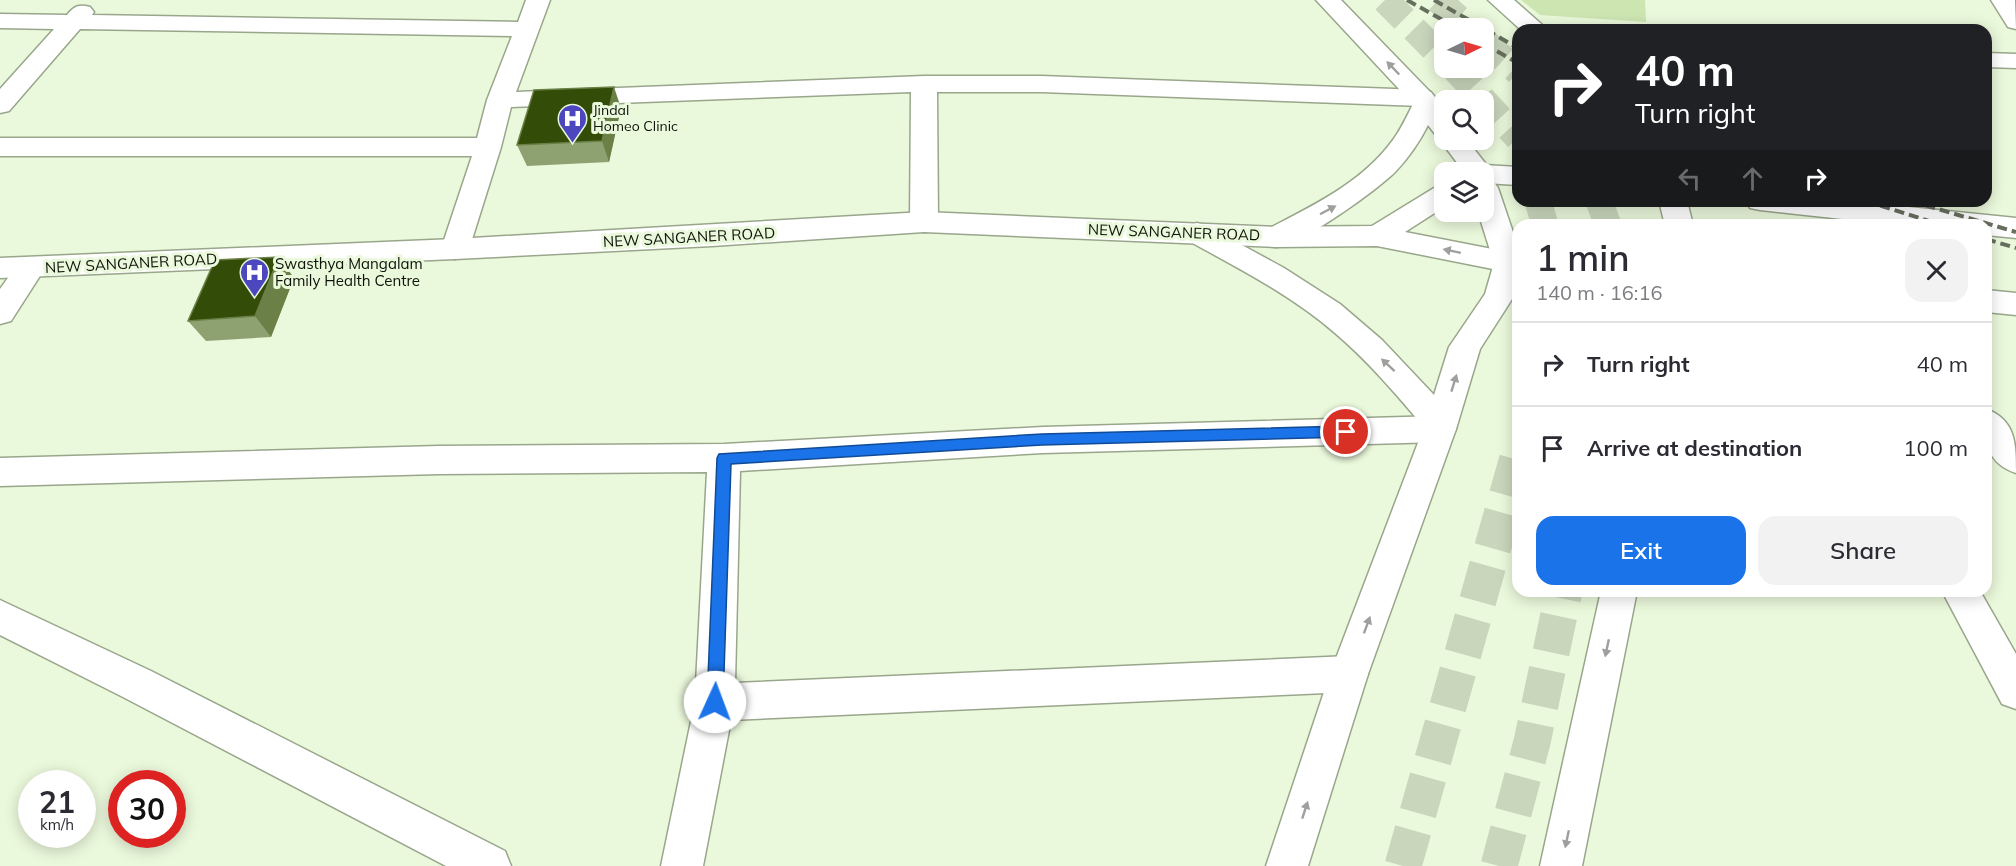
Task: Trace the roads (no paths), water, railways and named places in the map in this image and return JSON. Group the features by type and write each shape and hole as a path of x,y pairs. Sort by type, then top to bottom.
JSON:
{"street":[{"path":"0,105 94,0"},
{"path":"455,249 488,147 500,100 538,0"},
{"path":"1328,0 1424,101 1434,114"},
{"path":"1500,0 1529,24"},
{"path":"2003,0 2016,22"},
{"path":"0,21 528,29"},
{"path":"1992,60 2016,61"},
{"path":"500,100 924,84 1041,84 1424,101"},
{"path":"924,84 924,222"},
{"path":"1276,237 1336,206 1371,181 1402,147 1424,101"},
{"path":"0,147 488,147"},
{"path":"1461,150 1470,162"},
{"path":"1494,175 1512,176"},
{"path":"1377,236 1434,201"},
{"path":"1817,207 1931,219"},
{"path":"1494,215 1512,260"},
{"name":"NEW SANGANER ROAD","path":"0,268 455,249 924,222 1276,237 1377,236 1512,263"},
{"path":"1992,225 2016,228"},
{"path":"1197,233 1272,274 1345,324 1397,373 1440,427"},
{"path":"1287,866 1350,674 1440,427 1465,347 1498,296 1512,265"},
{"path":"0,313 30,268"},
{"path":"1992,302 2016,304"},
{"path":"0,472 439,460 724,458 1042,440 1440,427"},
{"path":"1992,429 2016,459"},
{"path":"682,866 715,702 724,458"},
{"path":"1561,866 1618,597"},
{"path":"1963,597 2016,690"},
{"path":"0,617 137,684 490,866"},
{"path":"715,702 1350,674"}],"tunnel":[{"path":"1385,0 1434,49"},
{"path":"1438,0 1458,18"},
{"path":"1494,50 1512,67"},
{"path":"1463,78 1512,131"},
{"path":"1540,207 1543,219"},
{"path":"1601,207 1606,219"},
{"path":"1403,866 1512,479"},
{"path":"1499,866 1532,742 1563,597"}],"railway":[{"path":"1407,0 1439,18"},
{"path":"1434,0 1512,45"},
{"path":"1494,50 1512,60"},
{"path":"1885,207 1923,219"},
{"path":"1931,207 1972,219"},
{"path":"1992,225 2016,232"},
{"path":"1992,241 2016,248"}],"place":[{"name":"Jindal Homeo Clinic","path":"572,144"},
{"name":"Swasthya Mangalam Family Health Centre","path":"254,298"}]}
